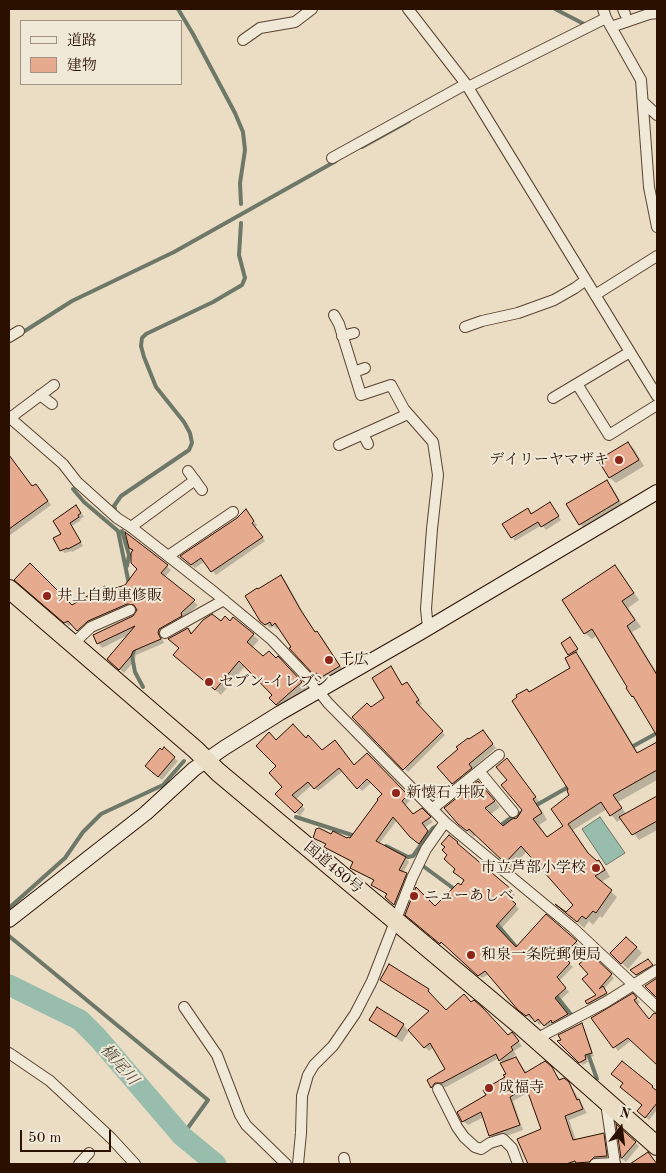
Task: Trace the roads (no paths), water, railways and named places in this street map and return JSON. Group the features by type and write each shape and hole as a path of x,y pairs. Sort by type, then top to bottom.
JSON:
{"highway":[{"name":"国道480号","path":"9,589 207,761 536,1038 657,1146"}],"street":[{"path":"243,40 260,28 294,22 312,9"},
{"path":"408,9 467,85 536,201 657,396"},
{"path":"332,158 467,85 607,18 657,13"},
{"path":"607,18 641,80 657,227"},
{"path":"643,102 657,115"},
{"path":"595,296 657,256"},
{"path":"465,327 518,313 554,300 586,280"},
{"path":"334,315 339,324 361,396 391,385 408,414 433,442 438,475 426,609 428,628"},
{"path":"9,337 19,331"},
{"path":"342,336 354,333"},
{"path":"553,398 630,352"},
{"path":"354,372 365,368"},
{"path":"576,384 609,435 657,405"},
{"path":"54,385 9,418 63,464 77,482 116,518 131,527 272,640 328,703 445,822 573,928 657,1007"},
{"path":"40,395 52,404"},
{"path":"339,445 366,439 408,414"},
{"path":"188,471 202,490"},
{"path":"131,527 195,480"},
{"path":"9,920 146,814 194,770 224,748 657,492"},
{"path":"160,506 167,515"},
{"path":"168,556 233,512"},
{"path":"165,633 224,600"},
{"path":"74,644 91,627 130,610"},
{"path":"432,809 499,755"},
{"path":"479,771 513,812"},
{"path":"298,1164 302,1096 308,1075 314,1065 333,1046 355,1014 372,981 412,878 426,849 445,822"},
{"path":"536,1038 579,1017 657,970"},
{"path":"184,1006 217,1055 246,1126 286,1164"},
{"path":"9,1053 50,1081 111,1138 135,1164"},
{"path":"438,1089 464,1137 475,1147 481,1149 490,1143 503,1139 512,1148 518,1164"},
{"path":"596,1164 614,1164 605,1099"},
{"path":"79,1164 89,1153"}],"waterway":[{"path":"178,9 235,113 243,132 245,150 240,183 241,204"},
{"path":"555,9 586,25"},
{"path":"362,147 409,121"},
{"path":"20,334 72,301 174,252 336,161"},
{"path":"115,509 114,506 121,496 189,450 192,443 190,433 184,422 156,387 144,357 141,346 142,338 146,334 213,302 242,285 245,278 239,255 241,223"},
{"path":"73,489 84,502 118,531 129,584"},
{"path":"122,531 129,555 127,566"},
{"path":"135,647 132,656 135,672 143,687"},
{"path":"628,749 657,733"},
{"path":"9,908 65,858 83,832 101,814 163,785 184,761"},
{"path":"533,807 570,786"},
{"path":"498,827 513,816 524,812"},
{"path":"296,817 355,836"},
{"path":"386,846 408,857 413,856 433,828 437,826"},
{"path":"423,866 457,891"},
{"path":"495,922 518,949"},
{"path":"9,936 208,1100 182,1136"},
{"name":"槇尾川","path":"9,985 80,1020 98,1038 182,1136 216,1164"},
{"path":"554,993 573,1017"},
{"path":"587,1051 597,1079"}],"place":[{"name":"デイリーヤマザキ","path":"619,460"},
{"name":"井上自動車修販","path":"47,596"},
{"name":"千広","path":"329,660"},
{"name":"セブン-イレブン","path":"209,682"},
{"name":"新懐石 井阪","path":"396,793"},
{"name":"市立芦部小学校","path":"596,868"},
{"name":"ニューあしべ","path":"414,896"},
{"name":"和泉一条院郵便局","path":"471,955"},
{"name":"成福寺","path":"489,1088"}]}
